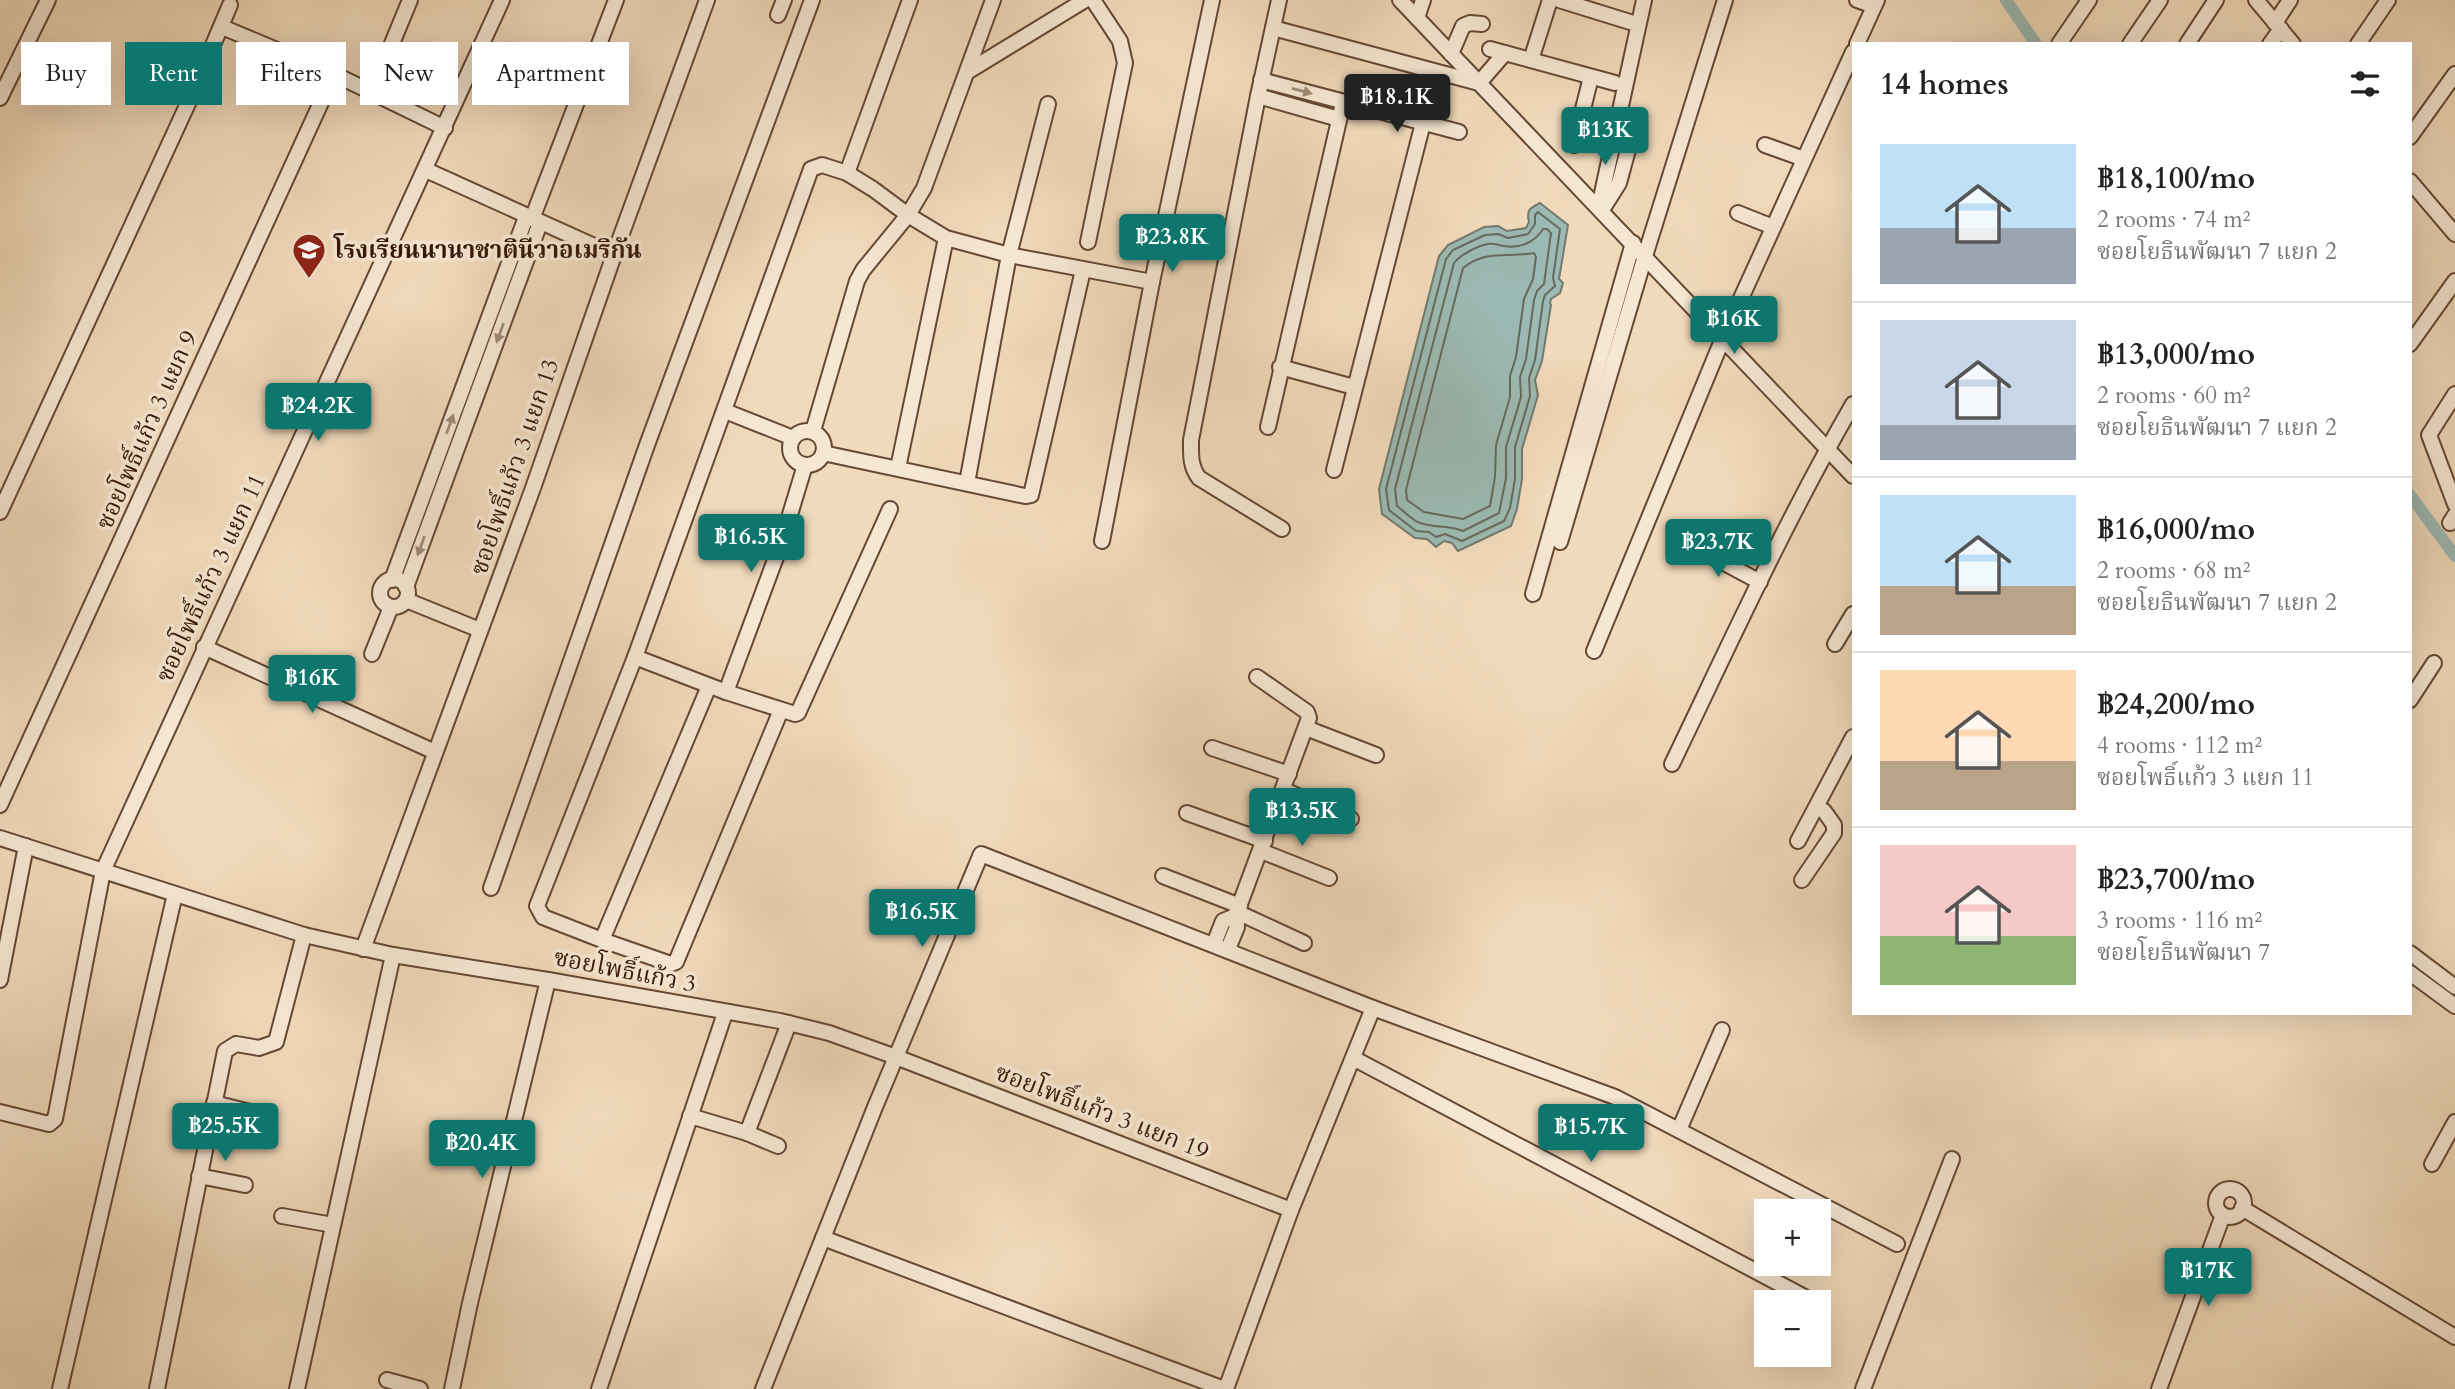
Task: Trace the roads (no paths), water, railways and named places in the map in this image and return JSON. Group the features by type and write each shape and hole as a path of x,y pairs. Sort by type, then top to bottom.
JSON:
{"street":[{"path":"0,98 48,0"},
{"path":"393,42 410,0"},
{"name":"ซอยโพธิ์แก้ว 3 แยก 11","path":"0,1112 49,1124 55,1119 103,871 502,0"},
{"path":"480,630 406,593 400,581 392,580 382,586 380,594 383,602 391,607 399,606 406,593 508,290 616,0"},
{"name":"ซอยโพธิ์แก้ว 3 แยก 13","path":"363,949 533,488 707,0"},
{"path":"778,15 784,0"},
{"path":"491,888 647,445 812,0"},
{"path":"847,173 911,0"},
{"path":"813,431 857,281 908,215 924,188 993,0"},
{"path":"967,72 1085,0"},
{"path":"1088,242 1125,63 1120,41 1093,0"},
{"path":"1101,541 1212,0"},
{"path":"1279,0 1191,440 1191,459 1193,470 1199,478 1282,529"},
{"path":"1400,0 1852,474"},
{"path":"1417,18 1423,0"},
{"path":"1531,60 1550,0"},
{"path":"1559,0 1630,22"},
{"path":"1601,209 1644,0"},
{"path":"1560,542 1725,0"},
{"path":"1857,0 1876,3 1858,42"},
{"path":"2060,42 2089,0"},
{"path":"2131,42 2160,0"},
{"path":"2188,42 2216,0"},
{"path":"2256,0 2291,42"},
{"path":"2271,42 2290,0"},
{"path":"2359,42 2388,0"},
{"path":"0,512 230,5"},
{"path":"1451,54 1462,26 1470,23 1482,24"},
{"path":"222,27 258,42"},
{"path":"1273,28 1479,83"},
{"path":"1490,49 1615,83"},
{"path":"1479,83 1505,53"},
{"path":"1594,651 1723,338 1852,54"},
{"path":"2412,134 2455,74"},
{"path":"1574,145 1591,78"},
{"path":"1261,80 1459,132"},
{"path":"1258,96 1339,119"},
{"path":"1268,427 1343,103"},
{"path":"967,483 1009,255 1048,104"},
{"name":"ซอยโพธิ์แก้ว 3 แยก 9","path":"0,805 320,105"},
{"path":"398,105 445,128"},
{"path":"1334,470 1423,123"},
{"path":"1601,209 1619,183 1632,135"},
{"path":"1765,145 1804,159"},
{"path":"781,710 676,962 671,964 543,917 537,906 635,657 811,169 822,165 847,173 946,238 1009,255 1152,282"},
{"path":"426,170 614,255"},
{"path":"2412,183 2455,234"},
{"path":"1738,213 1773,227"},
{"path":"898,468 946,238"},
{"path":"1533,594 1633,243"},
{"path":"823,453 1025,496 1032,494 1083,270"},
{"path":"2412,341 2455,281"},
{"path":"392,580 433,469 508,290"},
{"path":"1280,367 1354,387"},
{"path":"2455,394 2429,435 2455,504"},
{"path":"1672,764 1760,582 1852,406"},
{"path":"725,411 793,438"},
{"path":"804,430 813,431 822,440 823,453 816,462 804,465 796,461 791,452 793,438 804,430"},
{"path":"726,692 782,541 804,465"},
{"path":"433,469 448,474"},
{"path":"635,657 795,715 801,709 890,509"},
{"path":"1693,546 1760,582"},
{"path":"372,654 391,607"},
{"path":"1835,644 1852,616"},
{"path":"204,647 435,752"},
{"path":"2412,697 2434,663"},
{"path":"1221,947 1237,927 1237,911 1310,718 1307,712 1256,677"},
{"path":"602,940 709,686"},
{"path":"1306,727 1376,755"},
{"path":"1798,841 1852,739"},
{"path":"1212,748 1289,774"},
{"path":"1284,790 1351,819"},
{"path":"1802,880 1834,833 1834,825 1824,811"},
{"path":"1187,813 1329,878"},
{"name":"ซอยโพธิ์แก้ว 3","path":"0,838 304,935 393,955 789,1023 829,1033 896,1057"},
{"path":"0,980 26,846"},
{"path":"763,1389 896,1057 981,854 1373,1008 1615,1097 1679,1130 1799,1199"},
{"path":"1163,876 1304,943"},
{"path":"60,1389 175,894"},
{"path":"157,1389 225,1051 236,1044 260,1048 276,1042 304,935"},
{"path":"297,1389 393,955"},
{"path":"2412,955 2455,987"},
{"path":"2412,975 2455,1006"},
{"path":"452,1389 548,980"},
{"path":"823,1238 1225,1389 1291,1210 1373,1008"},
{"path":"598,1389 725,1013"},
{"path":"747,1133 789,1023"},
{"path":"1679,1130 1722,1030"},
{"name":"ซอยโพธิ์แก้ว 3 แยก 19","path":"896,1057 1291,1210"},
{"path":"1353,1058 1791,1290"},
{"path":"214,1103 262,1115"},
{"path":"690,1116 747,1133 778,1146"},
{"path":"2432,1164 2455,1122"},
{"path":"1863,1389 1952,1159"},
{"path":"199,1176 245,1185"},
{"path":"2222,1191 2238,1192 2243,1202 2242,1208 2234,1216 2223,1215 2216,1207 2218,1195 2222,1191"},
{"path":"2242,1208 2455,1337"},
{"path":"1831,1215 1897,1244"},
{"path":"2159,1389 2223,1215"},
{"path":"282,1216 333,1224"},
{"path":"387,1380 421,1389"}],"water":[{"path":"1540,203 1568,225 1559,279 1563,283 1560,293 1551,299 1550,303 1542,361 1535,380 1538,395 1522,449 1522,479 1517,509 1511,526 1458,551 1452,543 1444,541 1436,547 1427,539 1415,538 1382,514 1379,489 1439,256 1448,245 1484,227 1498,226 1507,231 1526,228 1530,210"}],"waterway":[{"path":"2006,0 2035,42"},
{"path":"2412,498 2455,556"}],"place":[{"name":"โรงเรียนนานาชาตินีวาอเมริกัน","path":"309,280"}]}
